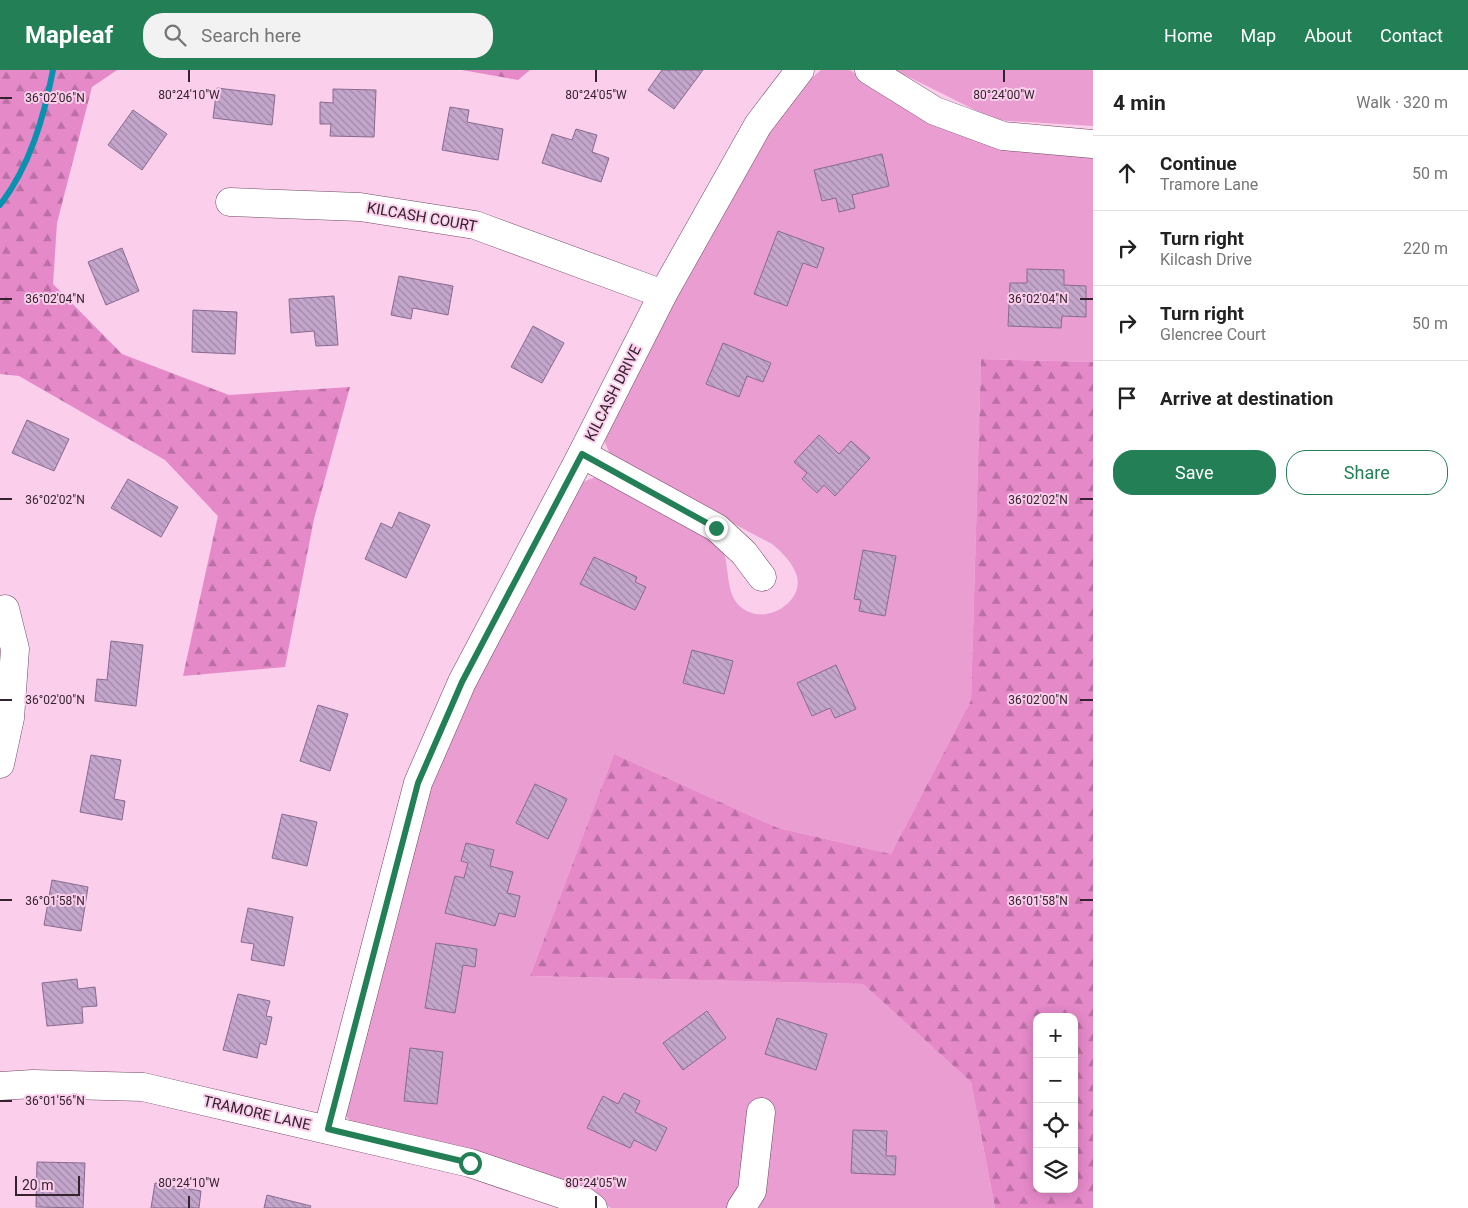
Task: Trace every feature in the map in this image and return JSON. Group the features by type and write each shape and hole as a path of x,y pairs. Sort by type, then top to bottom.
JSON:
{"street":[{"name":"KILCASH DRIVE","path":"328,1129 418,783 462,682 582,454 663,294 758,125 800,70"},
{"path":"869,70 935,110 1003,136 1093,144"},
{"name":"KILCASH COURT","path":"230,202 360,207 474,225 663,294"},
{"path":"582,454 716,528 744,553 762,577"},
{"path":"0,764 10,718 15,649 5,609"},
{"name":"TRAMORE LANE","path":"0,1086 33,1084 143,1087 470,1163 585,1202 593,1208"},
{"path":"741,1208 752,1191 761,1112"}],"shaded area":[{"path":"821,70 850,70 898,103 1093,152 1093,362 981,359 971,700 891,854 778,828 614,754 530,976 863,984 971,1082 995,1208 611,1208 596,1199 360,1128 347,1118 343,1104 440,753 578,484 598,476 713,536 725,555 730,589 734,599 741,607 752,613 769,614 777,611 791,600 795,593 798,585 793,566 772,544 612,459 603,438 739,175 771,125 807,82"},
{"path":"895,70 1093,70 1093,126 995,120"}],"green space":[{"path":"0,70 117,70 92,87 57,223 53,284 122,354 229,395 350,387 314,519 285,667 183,676 218,516 165,460 19,376 0,374"},
{"path":"462,70 530,70 518,80"},
{"path":"981,359 1093,362 1093,1208 995,1208 971,1082 863,984 530,976 614,754 778,828 891,854 971,700"}],"building":[{"path":"662,70 703,70 674,109 648,90"},
{"path":"217,88 275,95 272,125 213,118"},
{"path":"333,89 376,90 374,137 330,136 331,124 320,124 320,102 333,103"},
{"path":"450,107 469,110 467,122 503,129 498,160 442,150"},
{"path":"133,110 167,134 142,170 108,145"},
{"path":"576,129 597,135 592,152 609,158 601,182 542,163 552,134 572,140"},
{"path":"882,154 889,186 852,195 855,208 839,212 836,198 822,201 814,170"},
{"path":"778,231 824,248 817,268 803,263 787,306 754,294"},
{"path":"122,248 139,291 106,305 88,262"},
{"path":"1027,269 1064,270 1064,285 1086,286 1086,317 1062,316 1061,328 1008,326 1010,283 1027,283"},
{"path":"399,276 453,286 448,315 413,308 411,319 391,315"},
{"path":"334,296 338,345 316,346 314,331 291,333 289,299"},
{"path":"193,310 237,312 235,354 192,352"},
{"path":"533,326 564,343 542,383 511,367"},
{"path":"723,343 771,363 763,382 747,376 739,397 706,384"},
{"path":"27,420 69,439 54,471 12,453"},
{"path":"819,435 839,454 851,441 870,458 835,496 824,485 817,493 802,479 807,473 794,462"},
{"path":"128,479 178,507 161,537 111,508"},
{"path":"399,512 430,525 406,578 365,559 381,523 392,528"},
{"path":"863,550 896,556 885,616 859,611 861,600 854,599"},
{"path":"594,557 637,577 635,582 646,587 635,610 580,584"},
{"path":"111,641 143,645 136,706 95,701 97,679 107,680"},
{"path":"692,650 733,661 724,694 683,683"},
{"path":"836,665 856,709 835,718 830,708 812,716 797,683"},
{"path":"318,705 348,714 330,771 300,761"},
{"path":"91,755 121,760 114,799 125,801 122,820 80,812"},
{"path":"535,784 567,799 548,839 516,823"},
{"path":"282,814 317,822 307,866 272,858"},
{"path":"466,843 494,850 490,866 513,872 507,893 520,896 515,917 499,913 495,926 445,913 455,876 464,878 468,863 461,861"},
{"path":"52,880 88,887 81,931 44,925"},
{"path":"248,908 293,917 284,966 251,960 254,944 241,942"},
{"path":"436,943 477,949 475,967 463,965 455,1013 425,1008"},
{"path":"77,979 78,989 95,987 97,1006 82,1007 83,1023 47,1026 42,983"},
{"path":"238,994 270,1001 266,1016 272,1017 266,1045 260,1043 257,1058 223,1050"},
{"path":"707,1011 726,1038 683,1070 663,1043"},
{"path":"777,1018 827,1034 816,1070 765,1054"},
{"path":"410,1048 443,1052 437,1104 404,1101"},
{"path":"624,1093 640,1101 635,1112 667,1128 656,1151 634,1140 630,1148 587,1128 603,1096 618,1104"},
{"path":"853,1130 887,1131 886,1156 896,1156 895,1175 851,1173"},
{"path":"37,1162 85,1163 83,1208 36,1207"},
{"path":"155,1183 201,1191 199,1208 151,1208"},
{"path":"267,1195 311,1206 310,1208 264,1208"}],"waterway":[{"path":"0,205 11,190 28,158 40,123 53,70"}],"route":[{"path":"470,1163 328,1129 418,783 462,682 582,454 716,528"}]}
